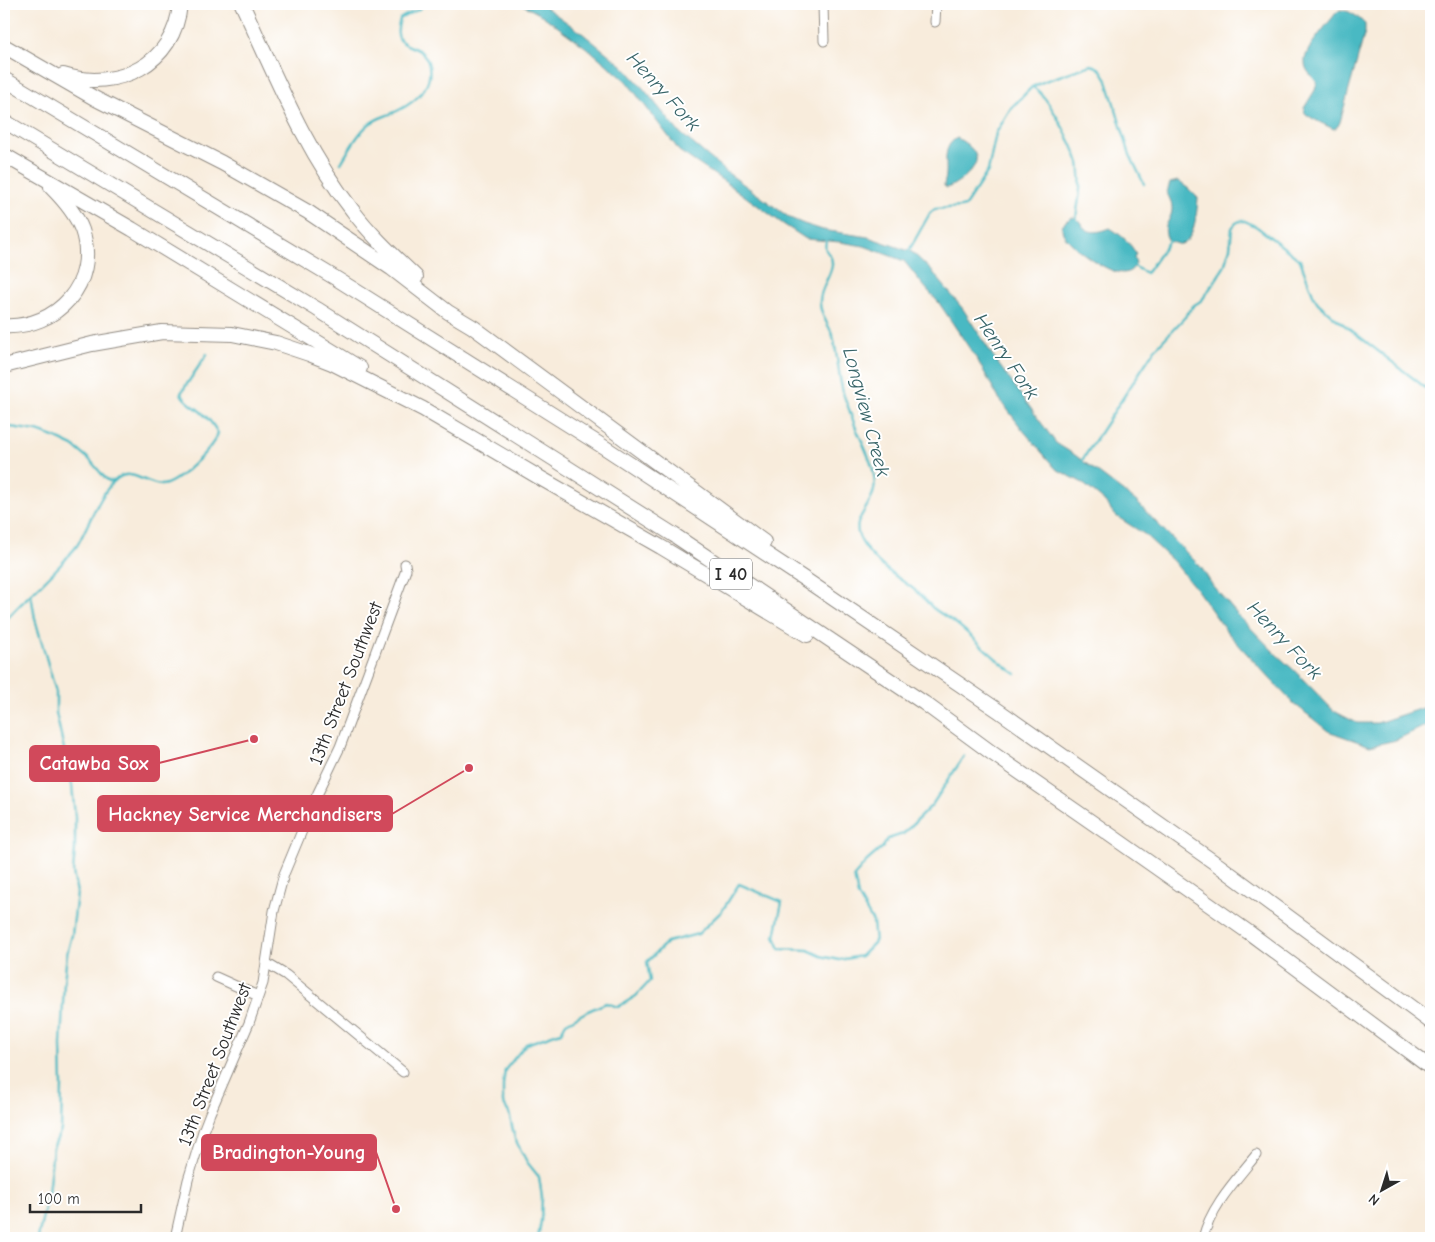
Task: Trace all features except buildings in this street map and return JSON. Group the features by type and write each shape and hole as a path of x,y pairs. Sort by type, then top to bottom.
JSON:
{"highway":[{"path":"37,66 46,67 61,74 84,80 111,80 126,76 148,64 164,48 176,26 180,4"},
{"path":"242,4 288,103 314,152 336,187 372,234 419,280 452,307 472,327"},
{"path":"6,48 96,99 222,163 308,212 391,268 448,312 472,327 792,563 806,580"},
{"name":"I 40","path":"4,79 251,226 442,344 607,449 806,580 1015,722 1218,865 1431,1022"},
{"name":"I 40","path":"4,121 310,304 674,535 924,703 992,753 1193,893 1431,1068"},
{"path":"4,155 208,275 423,409 661,547 837,653 936,719 992,753"},
{"path":"4,326 29,324 45,319 59,310 68,301 77,287 85,265 85,243 77,219 57,193 33,172"},
{"path":"4,366 92,344 144,334 162,332 232,334 309,354 352,372 423,409"}],"street":[{"path":"823,4 824,42"},
{"path":"935,22 936,4"},
{"name":"13th Street Southwest","path":"175,1238 188,1180 203,1131 249,1023 263,983 274,911 284,874 316,797 340,747 406,570 404,564"},
{"path":"266,963 286,975 403,1072"},
{"path":"216,977 258,996"},
{"path":"1203,1238 1216,1208 1256,1155"}],"water":[{"path":"521,4 541,4 582,33 623,66 678,131 728,173 790,218 823,230 868,237 912,252 932,271 963,309 997,362 1056,443 1137,502 1201,567 1213,586 1237,614 1334,711 1357,723 1377,723 1431,705 1431,723 1396,740 1370,746 1328,731 1292,702 1227,632 1197,590 1173,561 1144,534 1116,516 1101,498 1081,482 1056,469 998,397 978,361 939,303 904,261 864,246 806,239 783,224 679,151 626,81 592,52 543,16"},
{"path":"1340,10 1344,10 1360,19 1365,24 1365,32 1340,122 1334,129 1305,113 1304,108 1317,83 1305,66 1305,58 1322,30"},
{"path":"957,138 972,149 976,159 975,164 957,183 947,188 944,186 947,150 952,141"},
{"path":"1178,181 1198,198 1192,231 1186,242 1181,244 1169,241 1165,231 1172,212 1167,192 1170,183"},
{"path":"1073,217 1088,230 1099,231 1110,228 1125,239 1136,254 1134,257 1136,263 1132,270 1121,273 1113,271 1092,260 1074,246 1063,233 1062,227 1066,221"}],"waterway":[{"path":"341,163 356,138 368,125 412,102 427,84 430,70 428,62 419,50 402,42 398,30 400,19 425,4"},
{"path":"907,254 930,213 935,209 965,206 988,171 996,133 1011,108 1032,87 1091,65 1097,67 1106,78 1130,155 1144,184"},
{"path":"1034,88 1046,100 1053,111 1079,163 1080,186 1076,220"},
{"path":"1081,462 1155,349 1193,306 1202,300 1213,284 1224,267 1230,248 1232,228 1240,221 1245,221 1257,227 1300,260 1318,303 1431,392"},
{"name":"Longview Creek","path":"827,238 825,248 831,257 832,265 820,296 820,305 833,336 844,396 870,459 875,480 873,493 858,524 859,536 868,551 879,563 914,589 933,608 958,625 1016,674"},
{"path":"1132,265 1146,273 1171,238"},
{"path":"4,622 76,547 101,499 112,483 123,475 134,476 161,485 168,483 193,465 215,440 218,433 213,425 187,402 181,393 207,354"},
{"path":"4,426 37,431 73,446 89,459 105,478 109,481 115,481"},
{"path":"31,594 35,619 56,692 56,713 72,785 75,817 73,872 77,893 64,982 61,1045 61,1130 53,1148 48,1193 38,1238"},
{"name":"Longview Creek","path":"538,1238 542,1197 539,1177 527,1162 515,1139 509,1113 503,1103 505,1070 526,1044 561,1032 566,1023 606,1003 618,1007 636,996 650,981 647,962 667,942 698,934 722,911 739,884 782,902 775,937 780,949 808,950 821,956 839,960 861,956 875,942 873,922 858,896 854,876 883,847 888,839 903,834 932,805 964,756"}],"place":[{"name":"Catawba Sox","path":"254,739"},
{"name":"Hackney Service Merchandisers","path":"469,768"},
{"name":"Bradington-Young","path":"396,1209"}],"water label":[{"name":"Henry Fork","path":"664,91"},
{"name":"Henry Fork","path":"1007,356"},
{"name":"Henry Fork","path":"1285,640"}]}
